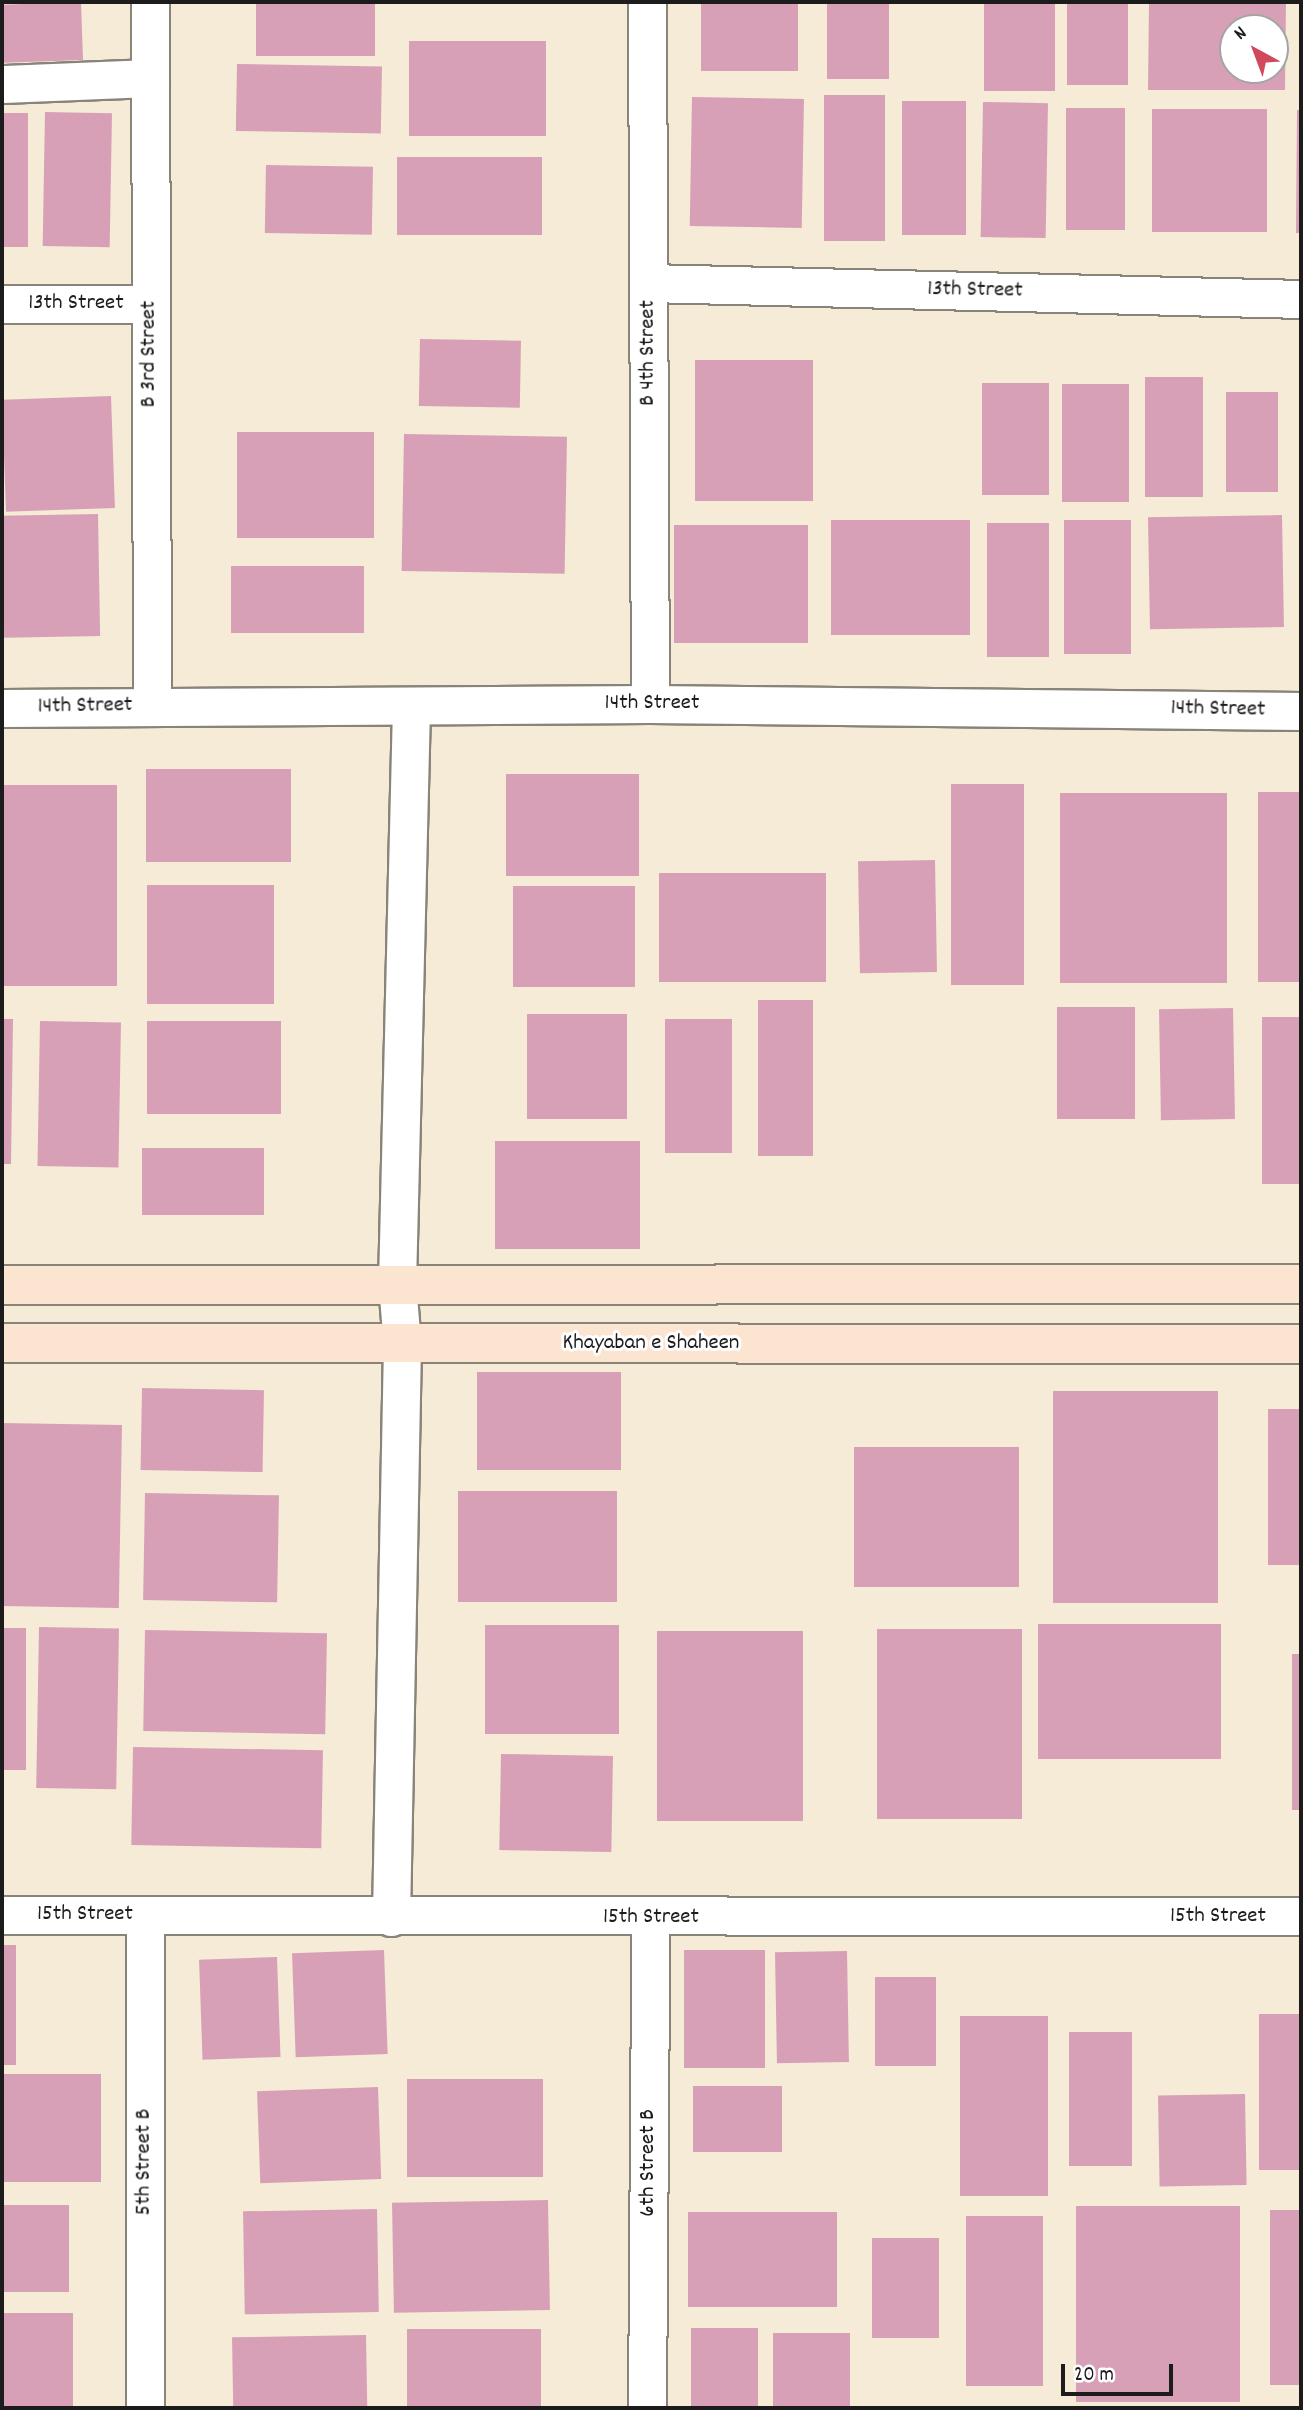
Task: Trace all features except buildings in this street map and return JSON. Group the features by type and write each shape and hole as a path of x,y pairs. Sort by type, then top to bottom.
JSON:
{"main road":[{"path":"2,1285 1301,1284"},
{"name":"Khayaban e Shaheen","path":"2,1343 1301,1344"}],"street":[{"name":"B 3rd Street","path":"150,2 152,707"},
{"name":"B 4th Street","path":"647,2 650,704"},
{"path":"2,84 150,78"},
{"name":"13th Street","path":"648,283 1301,299"},
{"name":"13th Street","path":"2,304 149,304"},
{"name":"14th Street","path":"2,708 650,704 1301,711"},
{"path":"391,1917 402,1344 397,1284 411,706"},
{"name":"15th Street","path":"2,1915 650,1918 1301,1916"},
{"name":"5th Street B","path":"145,1915 145,2408"},
{"name":"6th Street B","path":"647,2408 650,1918"}]}
